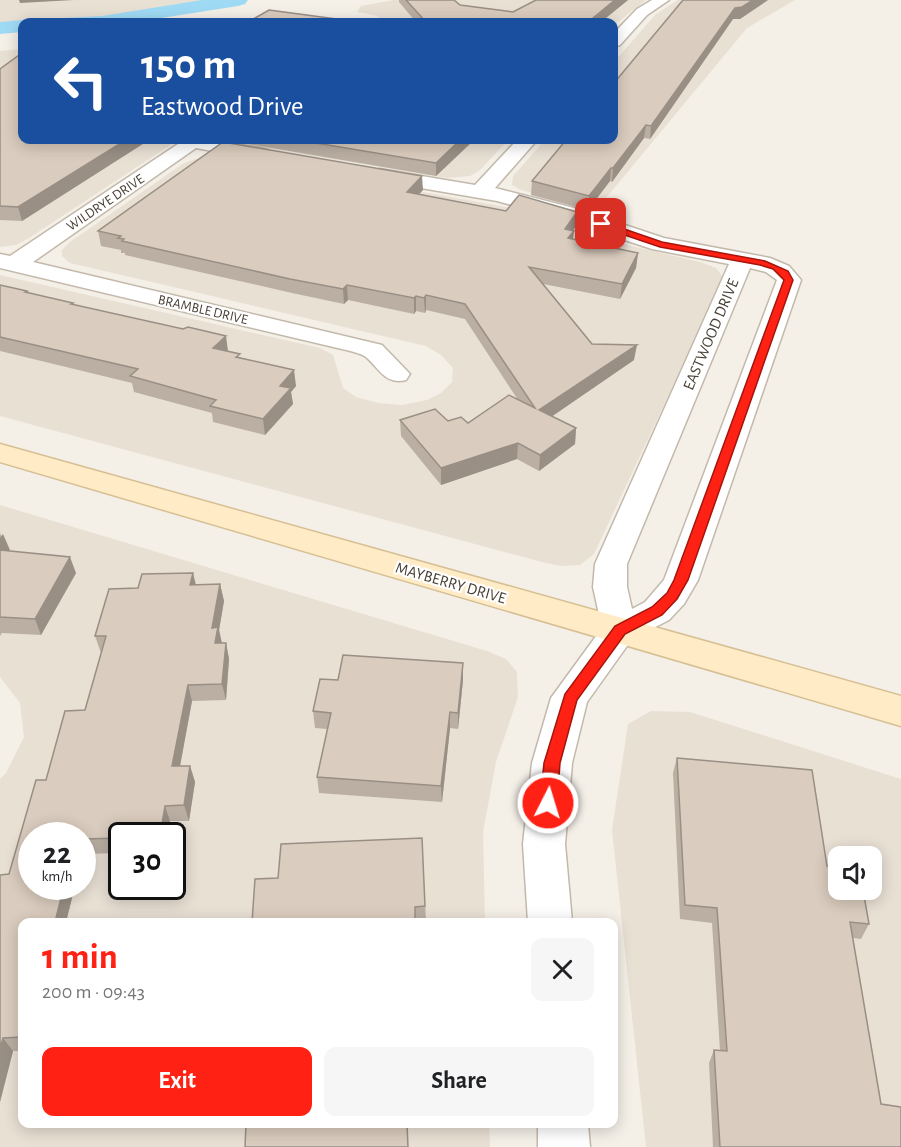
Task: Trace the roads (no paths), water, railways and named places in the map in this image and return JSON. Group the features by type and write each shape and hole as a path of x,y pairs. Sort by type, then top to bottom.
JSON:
{"main road":[{"name":"MAYBERRY DRIVE","path":"0,453 901,711"}],"street":[{"path":"618,38 642,12 662,0"},
{"name":"WILDRYE DRIVE","path":"7,263 189,144"},
{"path":"210,144 283,158"},
{"path":"480,192 523,144"},
{"path":"364,172 480,192 566,213 660,244 741,260"},
{"name":"EASTWOOD DRIVE","path":"550,918 544,844 552,763 570,698 620,630 657,611 672,596 681,580 787,290 789,280 777,267 741,260 611,564 610,587 620,630"},
{"name":"BRAMBLE DRIVE","path":"7,263 350,343 373,350 397,374"},
{"path":"563,1128 564,1147"}],"waterway":[{"path":"127,18 238,0"},
{"path":"0,28 18,26"}]}
